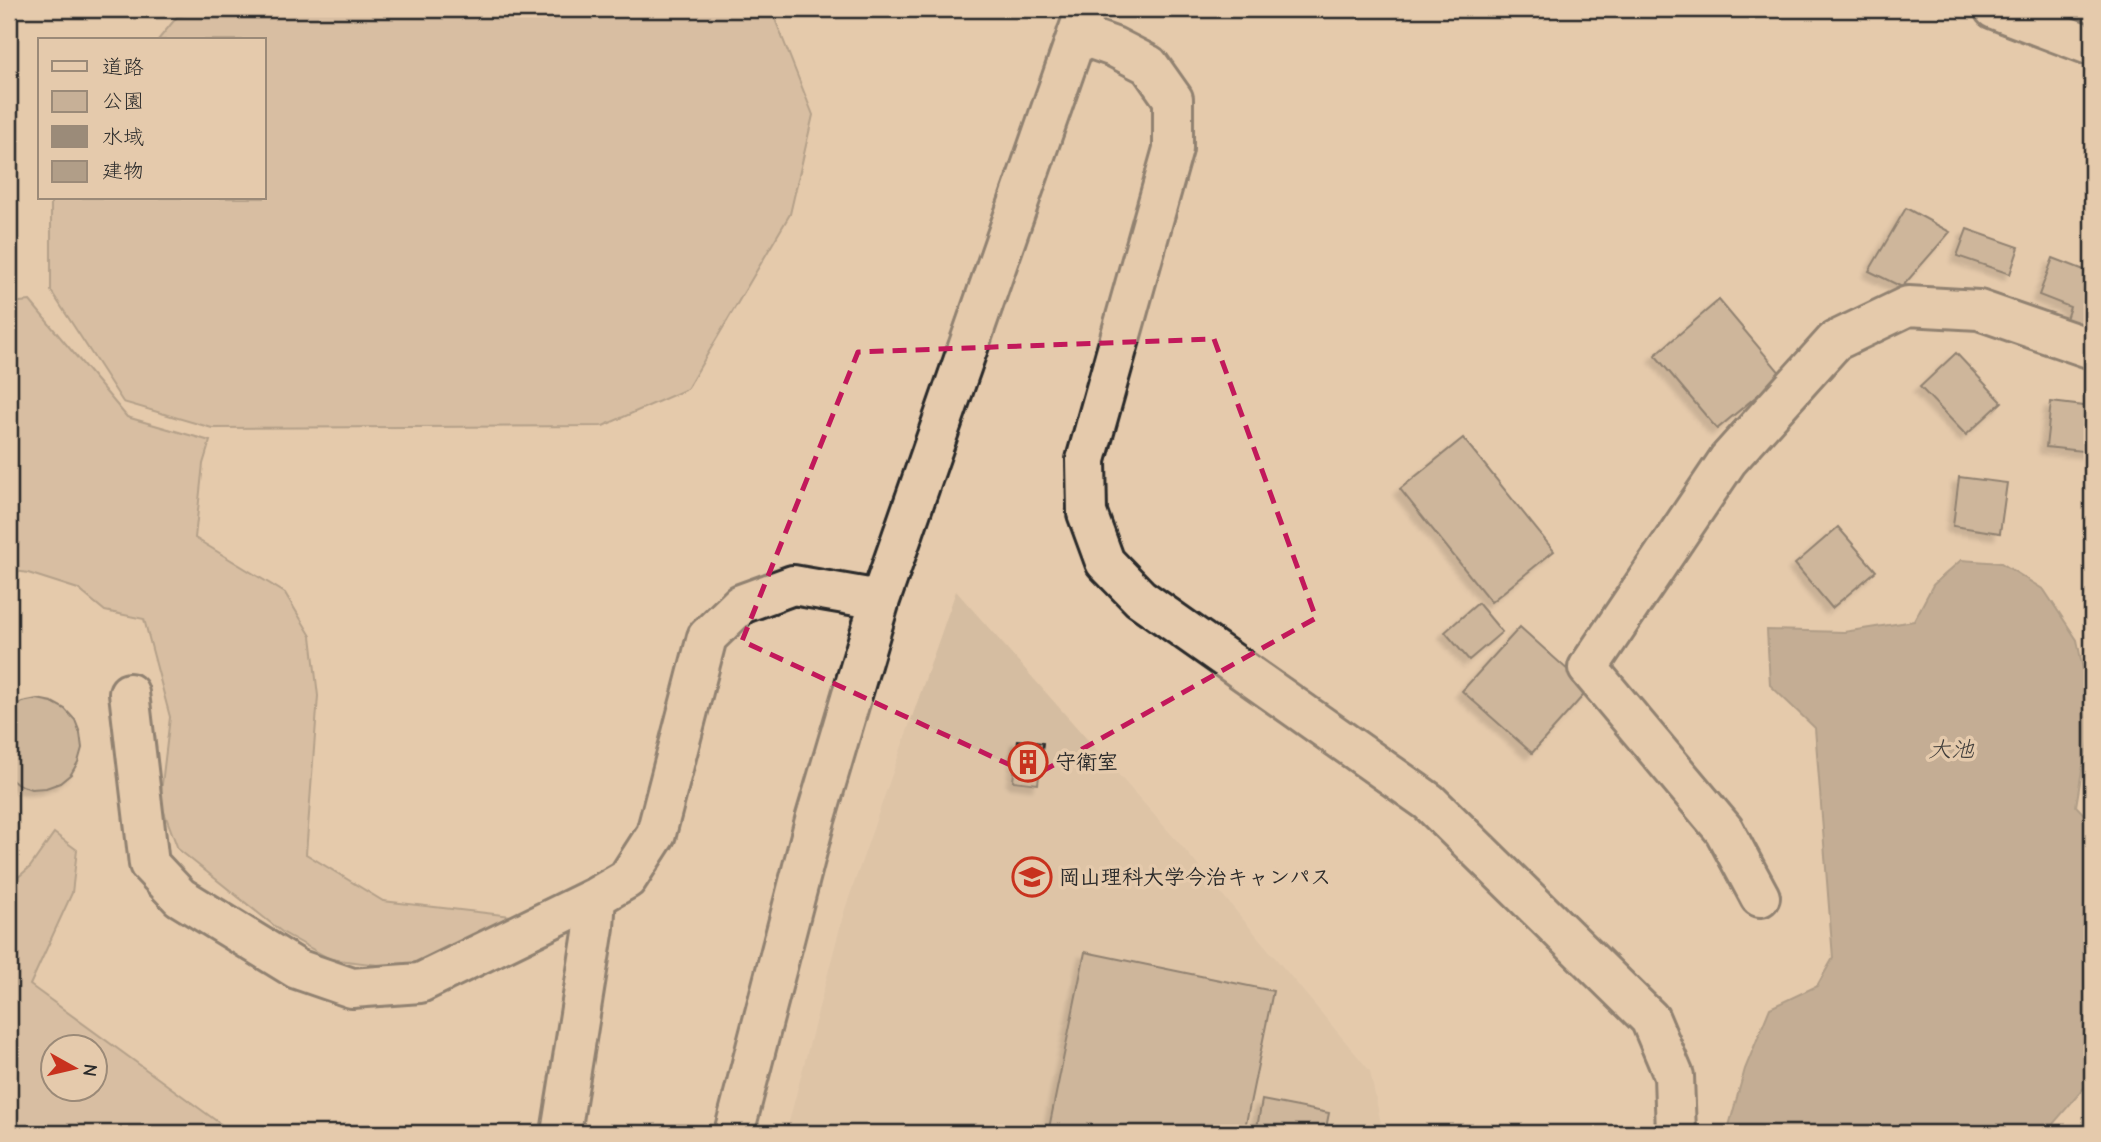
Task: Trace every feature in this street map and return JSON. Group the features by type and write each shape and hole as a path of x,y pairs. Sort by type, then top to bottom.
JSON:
{"main road":[{"path":"1994,9 2092,46"},
{"path":"734,1133 815,820 880,600 1082,22 1114,47 1149,65 1173,99 1173,149 1086,460 1087,513 1105,562 1140,598 1429,802 1650,1019 1674,1076 1676,1133"},
{"path":"1760,897 1724,830 1588,668 1728,460 1835,341 1908,306 1979,310 2092,349"},
{"path":"129,693 149,864 180,897 297,969 352,988 420,984 627,879 656,834 707,638 741,604 793,585 880,600"},
{"path":"561,1133 594,926 596,897"}],"highlighted area":[{"path":"1214,339 1316,618 1034,776 742,641 858,352"}],"shaded area":[{"name":"岡山理科大学今治キャンパス","path":"956,591 1179,843 1370,1071 1383,1133 786,1133 844,912"}],"green space":[{"path":"208,9 771,9 813,115 790,214 687,389 603,426 212,428 123,402 51,291 51,200 266,200 266,38 160,38 177,17"},
{"path":"30,301 127,417 210,441 203,464 195,538 285,593 311,636 318,696 306,854 383,901 520,917 411,969 330,959 282,932 178,849 160,801 170,717 144,619 105,611 78,589 28,573 9,570 9,303"},
{"path":"54,833 77,850 72,893 30,985 97,1034 38,1034 38,1104 108,1104 108,1042 230,1133 9,1133 9,885 30,867"}],"water":[{"name":"大池","path":"1961,560 2001,563 2044,590 2077,640 2092,714 2092,731 2076,806 2092,823 2092,1081 2052,1125 2052,1133 1727,1133 1745,1069 1770,1008 1817,986 1833,958 1815,728 1770,685 1767,630 1844,632 1914,621 1933,585"}],"building":[{"path":"1906,208 1950,232 1902,287 1869,271"},
{"path":"1967,229 2019,247 2010,274 1957,256"},
{"path":"2053,258 2092,273 2092,333 2065,322 2070,307 2039,295"},
{"path":"1719,300 1782,375 1717,429 1655,355"},
{"path":"1956,353 2002,402 1966,435 1920,387"},
{"path":"2051,402 2092,407 2092,452 2046,447"},
{"path":"1463,438 1554,551 1491,602 1400,489"},
{"path":"1959,477 2007,483 2000,533 1953,526"},
{"path":"1838,527 1876,571 1832,608 1795,564"},
{"path":"1478,603 1502,632 1469,660 1445,632"},
{"path":"1520,627 1589,689 1532,753 1462,691"},
{"path":"37,699 52,702 65,709 75,720 82,748 71,774 60,783 31,789 9,778 9,710 22,702"},
{"name":"守衛室","path":"1018,740 1043,743 1038,784 1013,781"},
{"path":"1085,952 1273,991 1244,1133 1048,1133"},
{"path":"1262,1100 1329,1113 1325,1133 1256,1133"}],"place":[{"name":"守衛室","path":"1028,762"},
{"name":"岡山理科大学今治キャンパス","path":"1032,877"}]}
